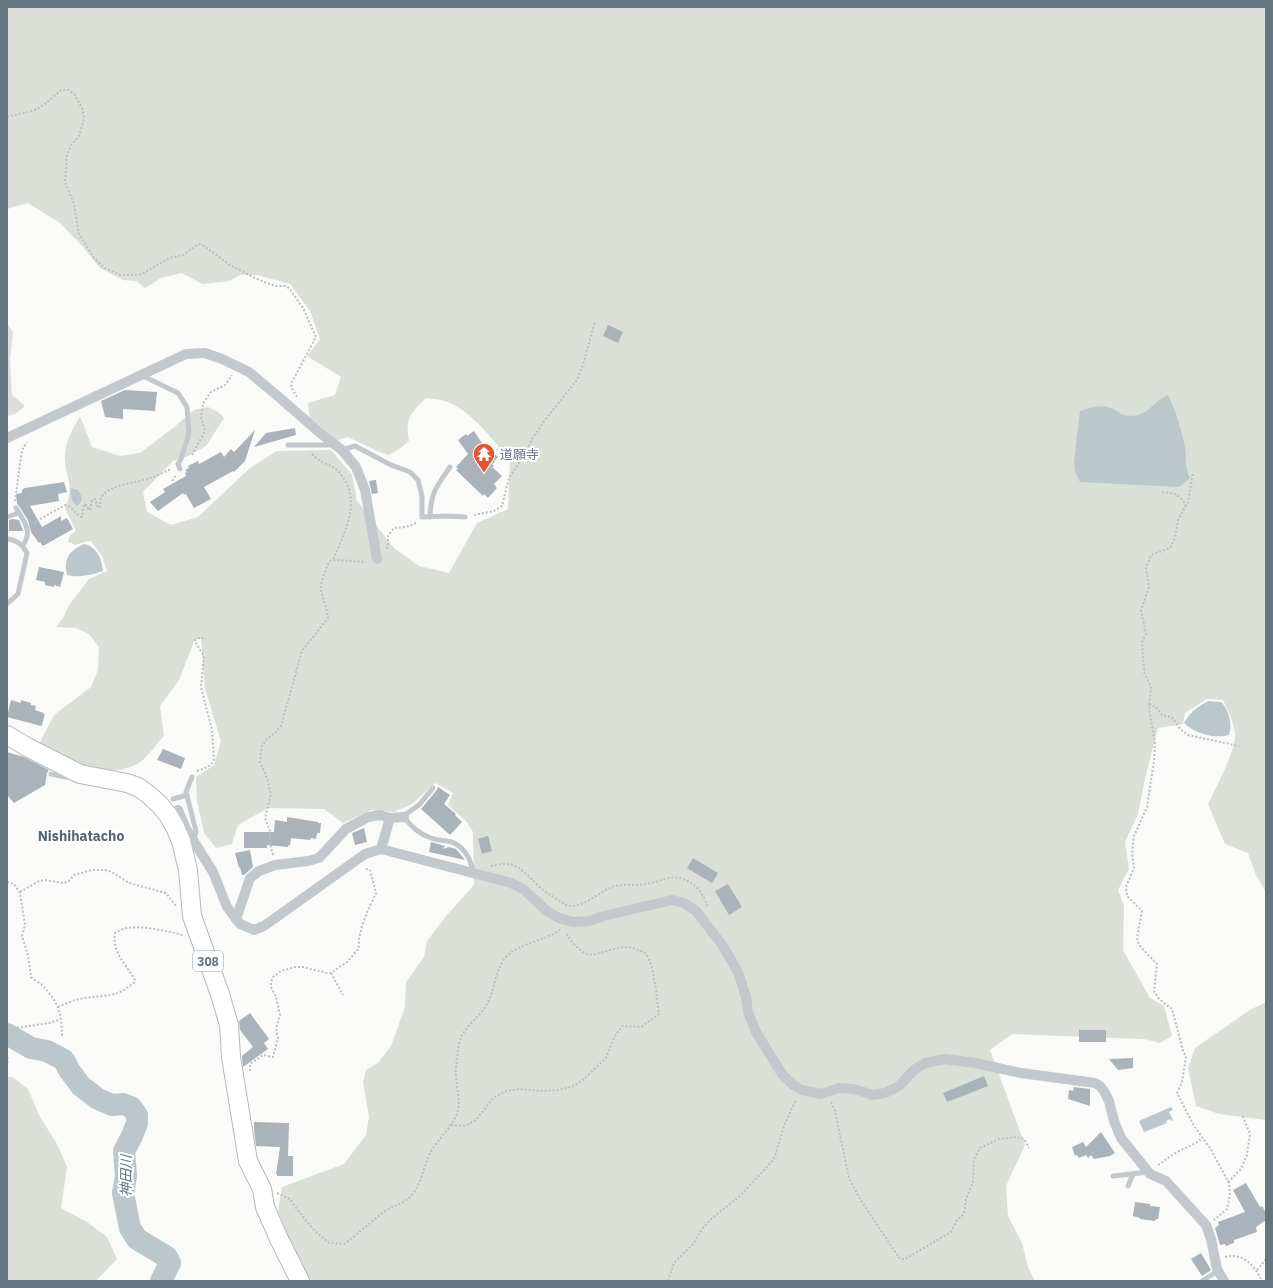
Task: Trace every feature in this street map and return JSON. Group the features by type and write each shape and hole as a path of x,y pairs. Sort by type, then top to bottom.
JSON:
{"highway":[{"name":"308","path":"7,735 80,774 84,780 127,783 138,787 171,807 175,827 185,855 188,870 192,916 220,994 228,1025 231,1057 248,1161 262,1189 268,1214 300,1281"}],"street":[{"path":"7,438 186,354 204,353 222,359 249,372 339,448 356,467 365,490 377,559"},
{"path":"171,807 178,810 186,829 212,872 227,907 240,924 254,930 264,926 365,854 381,849 476,873 511,884 523,889 547,911 573,922 589,921 672,900 684,903 696,911 723,946 738,972 746,997 748,1012 756,1032 782,1074 792,1085 802,1090 821,1094 838,1088 854,1089 873,1095 885,1094 899,1086 914,1070 925,1063 945,1059 975,1063 1021,1073 1094,1083 1100,1086 1109,1101 1114,1121 1121,1138 1149,1172 1166,1181 1206,1225 1211,1239 1218,1271 1224,1281"},
{"path":"236,919 250,878 259,871 281,864 308,861 319,858 346,829 368,817 380,815 390,818 404,817"},
{"path":"381,849 390,818"}],"lane":[{"path":"140,375 178,393 187,407 189,433 179,466"},
{"path":"288,445 339,448 355,446 391,465 410,472 418,480 422,496 422,517 465,517"},
{"path":"430,517 434,489 450,467"},
{"path":"16,508 27,526 27,539 23,545"},
{"path":"7,517 19,513"},
{"path":"7,539 23,545 27,553 18,594 7,604"},
{"path":"51,774 84,780"},
{"path":"192,777 186,792 196,831 194,841"},
{"path":"433,788 419,805 404,817 413,828 422,834 430,838 447,841 462,849 470,860 476,873"},
{"path":"171,807 187,795"},
{"path":"1113,1176 1149,1172"},
{"path":"1128,1186 1133,1174"},
{"path":"1202,1281 1218,1271"}],"path":[{"path":"7,117 35,110 45,104 61,90 69,90 75,95 82,108 84,118 79,136 71,145 67,155 65,182 74,204 79,234 94,258 105,268 120,275 142,274 169,258 182,255 199,244 204,246 230,266 275,286 285,286 289,288 303,308 316,337 305,355 291,387 307,414 306,421"},
{"path":"465,517 494,511 502,506 509,478 526,453 532,439 577,380 583,365 595,321"},
{"path":"172,481 179,466 195,450 205,431 201,417 204,402 211,392 225,385 232,375 234,365"},
{"path":"16,508 15,495 22,450 29,440 26,429"},
{"path":"300,445 321,462 329,464 338,472 350,492 352,506 349,521 334,560"},
{"path":"27,526 65,505 70,506 79,516 82,517 84,504 86,504 90,510 92,500 94,499 98,508 100,507 100,499 104,493 111,489 150,478 179,466"},
{"path":"1193,474 1188,502 1178,520 1175,538 1172,545 1170,548 1151,555 1146,568 1149,588 1141,610 1146,634 1142,642 1144,672 1151,687 1149,704 1156,743 1146,807 1134,836 1132,853 1134,868 1126,888 1127,896 1142,911 1136,938 1139,945 1157,964 1154,991 1159,999 1172,1009 1186,1057 1182,1082 1177,1093 1194,1126 1210,1148 1229,1183 1230,1195 1227,1209 1218,1218 1206,1225"},
{"path":"1162,492 1180,496 1186,506"},
{"path":"281,864 274,859 270,844 270,831 264,818 271,794 267,778 260,762 262,746 281,726 302,651 328,618 328,610 320,588 326,566 330,561 334,560 369,562 377,559 385,554 388,544 388,536 394,528 406,527 422,517"},
{"path":"192,777 196,772 212,764 214,759 212,730 201,687 204,656 195,642 197,638 206,639"},
{"path":"1149,704 1156,707 1163,716 1172,717 1180,729 1188,735 1240,746"},
{"path":"476,873 485,868 507,864 526,874 543,890 566,906 574,906 584,903 612,887 645,884 670,878 681,879 691,882 701,893 706,901 708,909"},
{"path":"236,1086 243,1083 249,1076 250,1064 263,1055 273,1057 278,1038 276,1028 280,1015 276,997 271,987 273,976 281,971 295,967 304,967 331,973 347,962 358,948 358,941 367,913 376,893 370,870 363,868"},
{"path":"20,892 39,881 45,880 64,883 69,881 74,875 92,870 105,870 112,872 129,883 166,893 176,906"},
{"path":"7,882 14,884 20,892 25,925 22,936 28,955 31,977 41,984 54,998 61,1019 62,1038"},
{"path":"451,1126 465,1126 476,1120 493,1098 506,1091 519,1089 543,1091 559,1090 574,1086 584,1079 606,1058 615,1036 622,1026 641,1027 659,1014 653,973 646,953 634,948 615,948 593,954 586,954 572,943 567,935 567,920"},
{"path":"262,1189 277,1193 290,1199 315,1231 329,1243 344,1244 386,1210 408,1200 415,1190 432,1149 451,1126 458,1109 456,1072 462,1037 486,1007 495,979 502,964 508,955 516,950 556,933 564,927 567,920"},
{"path":"58,1007 78,999 113,995 125,990 135,982 128,967 118,956 114,940 115,933 118,930 133,927 183,934 202,945"},
{"path":"331,973 343,995"},
{"path":"7,1040 16,1028 49,1023 61,1019"},
{"path":"7,1057 7,1063"},
{"path":"668,1281 674,1263 693,1244 702,1229 711,1219 742,1195 774,1159 785,1123 802,1090"},
{"path":"826,1092 835,1111 849,1178 860,1199 900,1259 905,1259 951,1232 957,1220 964,1214 966,1199 973,1182 974,1159 980,1148 999,1139 1016,1137 1024,1139 1029,1148"},
{"path":"1228,1182 1241,1169 1247,1155 1250,1134 1242,1114"},
{"path":"1149,1172 1154,1166 1165,1161 1176,1152 1197,1143 1202,1138"},
{"path":"1215,1260 1230,1256 1244,1259 1253,1265 1262,1281"},
{"path":"1257,1270 1266,1259"}],"shaded area":[{"path":"7,7 1266,7 1266,892 1256,875 1248,853 1225,844 1208,804 1221,778 1233,748 1235,732 1223,700 1207,699 1185,713 1183,724 1158,728 1138,814 1125,842 1129,869 1118,890 1124,906 1123,950 1150,998 1164,1006 1172,1036 1160,1043 1144,1039 1012,1034 990,1050 1025,1145 1006,1186 1008,1216 1022,1243 1028,1267 1035,1281 309,1281 300,1266 278,1211 282,1187 344,1164 366,1135 369,1117 363,1082 366,1070 378,1063 391,1046 405,1007 406,982 424,957 427,941 447,915 474,885 473,832 466,821 448,805 453,793 435,783 412,804 394,812 371,810 343,823 324,809 268,808 238,825 232,844 216,848 204,833 197,801 196,777 214,765 221,741 205,689 201,639 195,639 179,680 160,706 164,736 139,763 126,769 113,771 100,770 63,757 39,744 54,715 91,687 98,670 99,647 89,634 76,628 56,627 64,616 69,605 89,579 107,571 102,556 91,541 75,545 68,542 70,535 76,531 65,508 70,488 65,459 66,447 80,416 92,447 120,456 140,453 194,410 208,407 218,412 224,418 206,446 188,456 173,461 143,492 147,512 171,525 198,517 250,468 277,451 331,450 352,475 357,501 394,548 419,566 449,573 477,523 508,509 510,460 488,434 461,409 451,403 426,398 416,408 408,422 409,441 389,455 348,437 337,440 310,418 308,403 335,395 341,377 307,356 320,339 310,311 290,284 257,275 240,275 230,281 202,284 182,273 161,278 145,288 136,281 123,280 100,268 83,247 60,223 28,203 7,209"},
{"path":"7,324 13,332 10,360 12,395 25,406 15,414 7,416"},
{"path":"1168,395 1182,434 1185,447 1186,467 1190,478 1179,487 1080,482 1075,472 1074,462 1080,411 1103,406 1125,415 1137,415 1143,413 1163,397"},
{"path":"71,488 78,490 81,496 81,502 77,506 71,498"},
{"path":"84,544 92,547 98,554 103,571 85,576 67,575 66,564 68,556"},
{"path":"1208,701 1221,702 1226,708 1230,722 1229,735 1205,735 1199,733 1184,723 1194,710"},
{"path":"1266,1002 1266,1120 1219,1114 1196,1106 1188,1068 1195,1048 1250,1010"},
{"path":"7,1077 12,1077 28,1089 40,1117 57,1144 67,1167 61,1208 87,1222 107,1237 117,1259 97,1280 98,1281 7,1281"},
{"path":"1171,1107 1173,1110 1169,1112 1173,1120 1171,1121 1170,1119 1166,1121 1167,1123 1144,1132 1139,1121"}],"building":[{"path":"608,325 623,332 618,343 603,336"},
{"path":"125,390 157,392 155,411 123,409 123,419 105,417 101,401"},
{"path":"295,428 296,435 254,447 266,433"},
{"path":"255,430 245,461 234,472 233,471 204,487 211,499 194,508 186,494 184,495 183,493 158,511 150,502 165,492 163,489 186,476 185,473 187,472 185,470 189,468 188,466 198,461 199,464 221,452 224,457 231,449 234,452"},
{"path":"474,431 482,443 498,457 492,464 494,466 492,467 502,476 494,484 497,488 488,498 484,494 483,496 456,470 458,468 456,467 468,454 458,440 466,434 467,436"},
{"path":"376,480 378,493 372,494 369,481"},
{"path":"64,482 67,492 58,494 59,501 30,506 42,527 61,516 61,521 67,518 73,529 43,546 31,532 28,520 17,504 16,494 22,493 22,490 25,488"},
{"path":"9,520 19,520 23,531 9,531"},
{"path":"39,567 64,572 60,587 45,585 45,582 36,580"},
{"path":"11,700 21,703 21,700 36,706 35,710 45,714 42,725 7,717"},
{"path":"163,749 185,758 181,769 157,760"},
{"path":"7,752 24,757 49,770 45,785 14,803 7,795"},
{"path":"438,787 450,795 444,804 456,814 455,815 462,822 450,835 421,809"},
{"path":"287,817 321,823 320,833 317,833 316,839 311,838 310,840 291,838 290,846 288,845 288,847 267,845 267,848 244,848 244,832 274,832 275,820 287,822"},
{"path":"364,828 367,842 355,845 352,833"},
{"path":"488,836 492,851 482,854 478,839"},
{"path":"431,842 445,846 443,849 449,847 456,849 465,860 429,852"},
{"path":"250,850 253,867 242,875 235,853"},
{"path":"693,858 718,873 712,883 687,868"},
{"path":"728,884 742,907 729,915 715,891"},
{"path":"250,1013 269,1039 264,1043 268,1049 243,1067 242,1056 253,1047 240,1030 239,1021"},
{"path":"1079,1030 1106,1030 1106,1042 1079,1042"},
{"path":"1133,1058 1133,1068 1118,1070 1109,1059"},
{"path":"984,1076 988,1086 947,1102 943,1093"},
{"path":"1074,1087 1090,1089 1090,1106 1068,1099 1069,1090 1073,1091"},
{"path":"254,1122 289,1123 288,1156 293,1156 293,1176 277,1176 276,1174 280,1147 256,1146"},
{"path":"1101,1132 1115,1153 1110,1156 1094,1159 1091,1155 1088,1158 1086,1155 1079,1158 1077,1155 1075,1156 1072,1147 1083,1142 1086,1147"},
{"path":"1246,1183 1260,1207 1262,1206 1266,1213 1266,1220 1256,1227 1257,1232 1234,1240 1234,1243 1226,1246 1225,1244 1220,1245 1215,1228 1219,1225 1218,1222 1245,1212 1233,1190"},
{"path":"1135,1202 1160,1207 1158,1219 1155,1221 1140,1219 1133,1216"},
{"path":"1201,1253 1211,1270 1202,1276 1191,1259"}],"waterway":[{"name":"神田川","path":"7,1034 31,1048 47,1051 64,1060 69,1070 81,1086 98,1099 112,1105 123,1104 131,1107 137,1115 137,1123 124,1151 126,1176 123,1193 130,1228 137,1239 167,1257 170,1263 161,1281"}],"place":[{"name":"道願寺","path":"484,474"}],"district":[{"name":"Nishihatacho","path":"81,836"}]}
